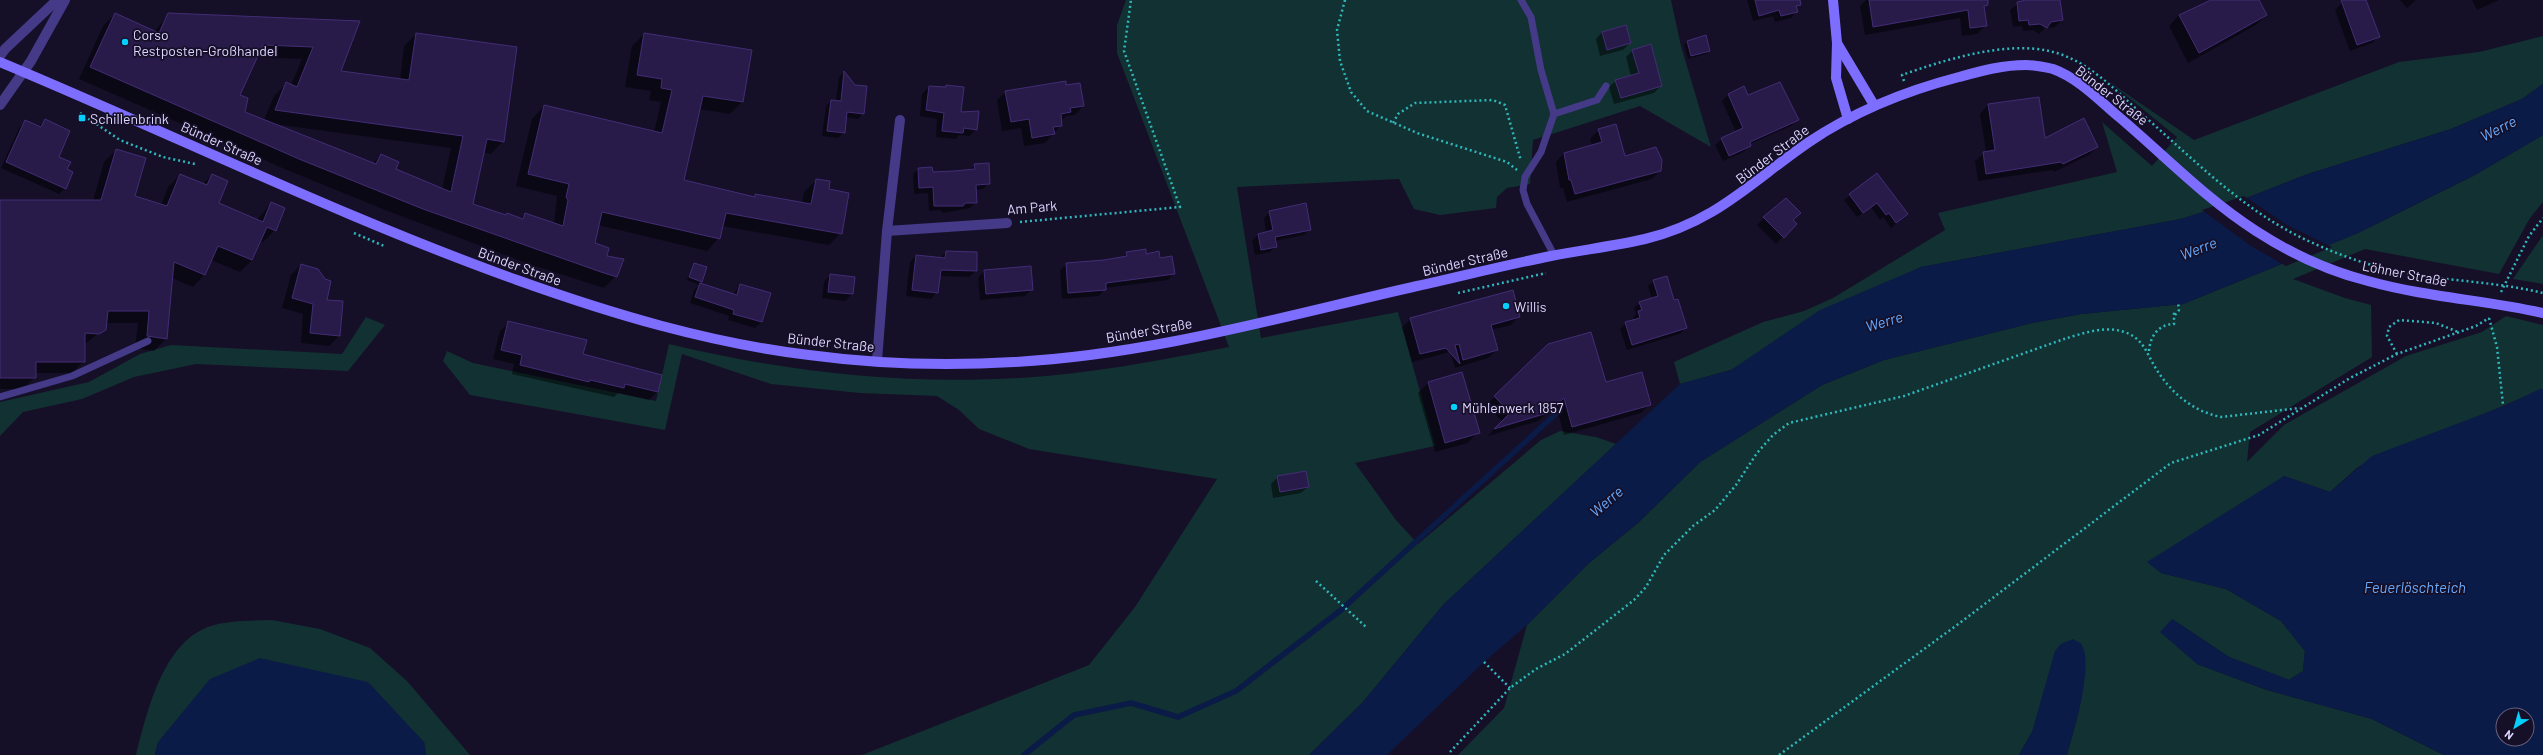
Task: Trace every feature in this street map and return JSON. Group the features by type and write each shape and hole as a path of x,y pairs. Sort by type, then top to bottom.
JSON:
{"main road":[{"path":"1833,0 1837,43 1836,78 1848,119"},
{"path":"1837,43 1874,105"},
{"name":"Bünder Straße","path":"0,62 372,224 576,301 657,325 731,342 807,355 877,362 947,364 1019,362 1119,350 1215,332 1554,255 1612,246 1680,229 1734,200 1811,141 1874,105 1930,84 1994,67 2030,65 2051,68 2086,89 2248,226"},
{"name":"Löhner Straße","path":"2248,226 2314,262 2362,280 2404,290 2496,302 2543,313"}],"street":[{"path":"0,56 5,49 57,0"},
{"path":"0,105 24,72 65,0"},
{"path":"877,362 887,231 900,120"},
{"name":"Am Park","path":"887,231 1007,223"}],"lane":[{"path":"1522,0 1531,17 1541,70 1554,114 1541,152 1526,177 1523,190 1527,204 1554,255"},
{"path":"1554,114 1597,100 1606,86"},
{"path":"0,397 72,376 148,341"}],"path":[{"name":"Am Park","path":"1007,223 1180,207 1124,51 1131,0"},
{"path":"1345,0 1337,30 1340,61 1351,92 1367,111 1392,123 1508,162 1526,177"},
{"path":"1392,123 1398,114 1415,103 1493,100 1505,105 1526,177"},
{"path":"76,110 120,140 162,157 203,167"},
{"path":"2173,142 2224,187 2270,220 2328,250 2367,264 2395,271 2505,284 2543,293"},
{"path":"1778,755 1957,625 2171,463 2259,435 2300,408 2397,354 2476,326 2489,318 2529,236 2543,218"},
{"path":"351,232 386,246"},
{"path":"1450,295 1551,272"},
{"path":"2175,314 2179,310 2178,303"},
{"path":"2149,352 2151,338 2163,326 2174,324 2174,310"},
{"path":"2489,318 2497,347 2503,404"},
{"path":"2397,354 2386,336 2388,327 2399,320 2436,323 2459,332"},
{"path":"1450,752 1510,688 1536,669 1565,654 1634,600 1646,587 1664,555 1693,526 1715,510 1736,485 1756,453 1773,435 1789,423 1904,396 2025,352 2089,332 2124,331 2140,341 2149,352 2155,367 2173,391 2189,405 2211,415 2221,417 2300,408"},
{"path":"1316,581 1366,627"},
{"path":"1484,662 1510,688"}],"green space":[{"path":"1126,0 1671,0 1681,46 1711,147 1640,106 1533,140 1530,184 1507,188 1497,197 1496,208 1440,215 1414,209 1399,179 1237,187 1261,338 1398,312 1435,446 1355,463 1396,520 1418,544 1541,440 1560,431 1596,437 1616,444 1443,605 1363,702 1309,755 862,755 1089,665 1135,607 1217,479 1029,449 979,429 959,410 937,396 860,393 771,384 682,354 665,430 470,395 443,361 447,351 473,363 656,401 669,344 713,354 800,369 887,378 931,380 975,380 1047,376 1125,366 1229,347 1117,53 1117,25"},
{"path":"2543,36 2543,84 2522,99 2451,129 2308,174 2244,199 2181,219 1921,267 1765,349 1731,370 1680,384 1674,362 1763,322 1804,311 1833,298 1945,230 1938,213 2117,172 2102,122 2152,166 2177,137 2108,81 2194,140 2399,62 2479,52"},
{"path":"2543,135 2543,202 2530,218 2499,274 2365,249 2293,279 2345,298 2371,305 2372,357 2250,432 2247,462 2284,425 2406,356 2482,332 2506,316 2543,325 2543,389 2358,467 2330,492 2284,476 2161,573 2226,589 2281,621 2305,651 2303,671 2289,680 2229,657 2172,619 2197,664 2267,690 2372,719 2444,755 2067,755 2078,714 2083,685 2084,657 2081,644 2019,755 1458,755 1504,708 1527,625 1589,563 1639,522 1700,462 1822,385 1884,360 2032,323 2081,314 2183,304 2358,233 2473,176"},
{"path":"2543,235 2543,284 2513,279"},
{"path":"366,317 385,325 348,371 196,364 134,377 82,399 23,412 0,436 0,402 89,382 140,354 171,345 342,354"},
{"path":"272,620 320,629 370,648 407,681 470,755 426,755 424,742 158,742 155,755 136,755 152,699 169,662 181,646 194,634 218,624"}],"water":[{"name":"Werre","path":"2543,84 2543,135 2473,176 2358,233 2183,304 2081,314 2032,323 1884,360 1822,385 1700,462 1639,522 1589,563 1527,625 1484,662 1387,755 1309,755 1363,702 1443,605 1680,384 1731,370 1820,310 1921,267 2181,219 2244,199 2308,174 2451,129 2522,99"},
{"name":"Feuerlöschteich","path":"2543,389 2543,755 2444,755 2372,719 2267,690 2197,664 2160,632 2172,619 2229,657 2289,680 2303,671 2305,651 2281,621 2226,589 2161,573 2147,562 2284,476 2330,492 2372,456 2504,406"},
{"path":"2073,639 2081,644 2085,653 2086,666 2082,698 2067,755 2019,755 2032,732 2055,651 2061,644"},
{"path":"260,658 368,682 424,742 426,755 155,755 158,742 210,679"}],"pier":[{"path":"2244,196 2287,225 2332,247 2286,266 2251,246 2202,210"}],"building":[{"path":"1755,0 1800,0 1801,5 1796,6 1798,12 1781,16 1779,10 1759,16"},
{"path":"1869,0 1988,0 1988,5 1984,6 1987,26 1970,28 1968,10 1873,27"},
{"path":"2026,0 2060,0 2063,20 2051,22 2047,28 2040,24 2029,25 2028,20 2019,21 2017,2"},
{"path":"2211,0 2259,0 2267,15 2199,53 2179,15"},
{"path":"2341,0 2366,0 2380,37 2357,45"},
{"path":"115,13 159,33 168,13 360,21 341,71 409,80 416,33 517,47 504,142 487,139 473,204 523,219 525,213 563,226 568,200 566,197 569,184 528,174 544,105 662,133 672,90 661,88 662,79 637,75 644,33 752,50 743,102 703,96 684,180 755,197 755,194 811,204 816,179 830,181 829,189 849,193 842,234 726,213 720,239 602,212 595,243 609,248 607,256 624,259 617,277 423,209 299,159 90,67","holes":["263,45 313,47 297,87 286,82 275,110 463,136 451,192 396,169 399,162 381,154 376,164 245,112 248,98 240,95"]},
{"path":"1626,25 1631,43 1607,50 1602,32"},
{"path":"1706,35 1710,51 1691,56 1687,41"},
{"path":"1651,44 1662,86 1621,98 1615,80 1639,73 1632,50"},
{"path":"844,71 855,85 867,86 864,114 847,112 845,133 827,131 831,100 841,101"},
{"path":"1066,81 1066,85 1080,83 1084,106 1070,108 1071,112 1061,114 1062,126 1053,127 1055,134 1032,138 1029,119 1011,122 1005,91"},
{"path":"1780,82 1799,120 1750,142 1751,146 1729,156 1721,138 1743,128 1728,94 1744,86 1748,95"},
{"path":"946,85 964,87 961,112 979,111 977,130 964,128 963,133 942,131 944,113 926,110 929,86 946,87"},
{"path":"2039,97 2045,138 2084,118 2098,147 2063,164 2061,162 1986,174 1983,152 1995,150 1988,104"},
{"path":"45,119 70,131 59,157 71,162 67,169 73,172 66,189 6,162 25,120 41,127"},
{"path":"1616,124 1625,156 1656,147 1662,160 1661,171 1575,194 1571,180 1569,180 1564,153 1602,142 1598,129"},
{"path":"116,149 146,158 135,196 167,206 180,174 207,185 212,174 228,181 219,203 263,222 271,202 285,208 276,231 267,227 252,260 218,246 205,275 174,262 167,339 147,336 149,311 108,311 106,330 99,334 85,333 85,362 36,362 36,378 0,378 0,200 101,200"},
{"path":"989,163 990,184 976,185 977,203 965,203 963,206 934,206 933,187 919,188 918,168 932,167 933,172 954,171 975,169 974,164"},
{"path":"1877,173 1908,214 1896,223 1889,213 1886,215 1877,203 1863,213 1849,194"},
{"path":"1786,198 1801,213 1793,220 1797,224 1784,238 1763,217"},
{"path":"1306,203 1311,230 1275,237 1277,247 1261,250 1258,234 1273,230 1269,211"},
{"path":"1146,249 1146,254 1159,251 1160,258 1172,256 1175,274 1106,283 1106,290 1068,293 1066,263 1104,260 1127,256 1126,252"},
{"path":"946,251 977,252 977,271 941,270 938,293 912,290 916,255 945,258"},
{"path":"694,263 707,267 702,282 689,277"},
{"path":"301,264 318,269 325,279 331,281 327,300 343,301 340,336 310,333 313,304 292,298"},
{"path":"1031,266 1033,290 986,294 984,270"},
{"path":"830,274 855,277 853,294 828,292"},
{"path":"1667,276 1674,300 1678,299 1687,328 1632,345 1625,322 1640,318 1638,311 1642,310 1639,302 1658,296 1653,280"},
{"path":"700,283 737,295 740,284 771,293 762,322 733,314 734,310 695,297"},
{"path":"1513,290 1520,317 1491,325 1498,350 1463,360 1459,344 1455,345 1460,364 1446,348 1420,354 1410,318"},
{"path":"508,321 587,340 583,354 662,375 658,392 625,384 624,388 590,380 589,382 520,365 522,355 501,350"},
{"path":"1591,332 1606,382 1642,372 1651,405 1572,427 1564,398 1547,413 1494,429 1510,413 1494,396 1548,344"},
{"name":"Mühlenwerk 1857","path":"1462,372 1480,433 1445,443 1428,382"},
{"path":"1306,471 1309,487 1280,492 1277,476"}],"waterway":[{"path":"1024,755 1074,715 1131,703 1178,717 1236,691 1341,610 1559,411"}],"place":[{"name":"Corso Restposten-Großhandel","path":"125,42"},
{"name":"Schillenbrink","path":"82,118"},
{"name":"Willis","path":"1506,306"},
{"name":"Mühlenwerk 1857","path":"1454,407"}]}
